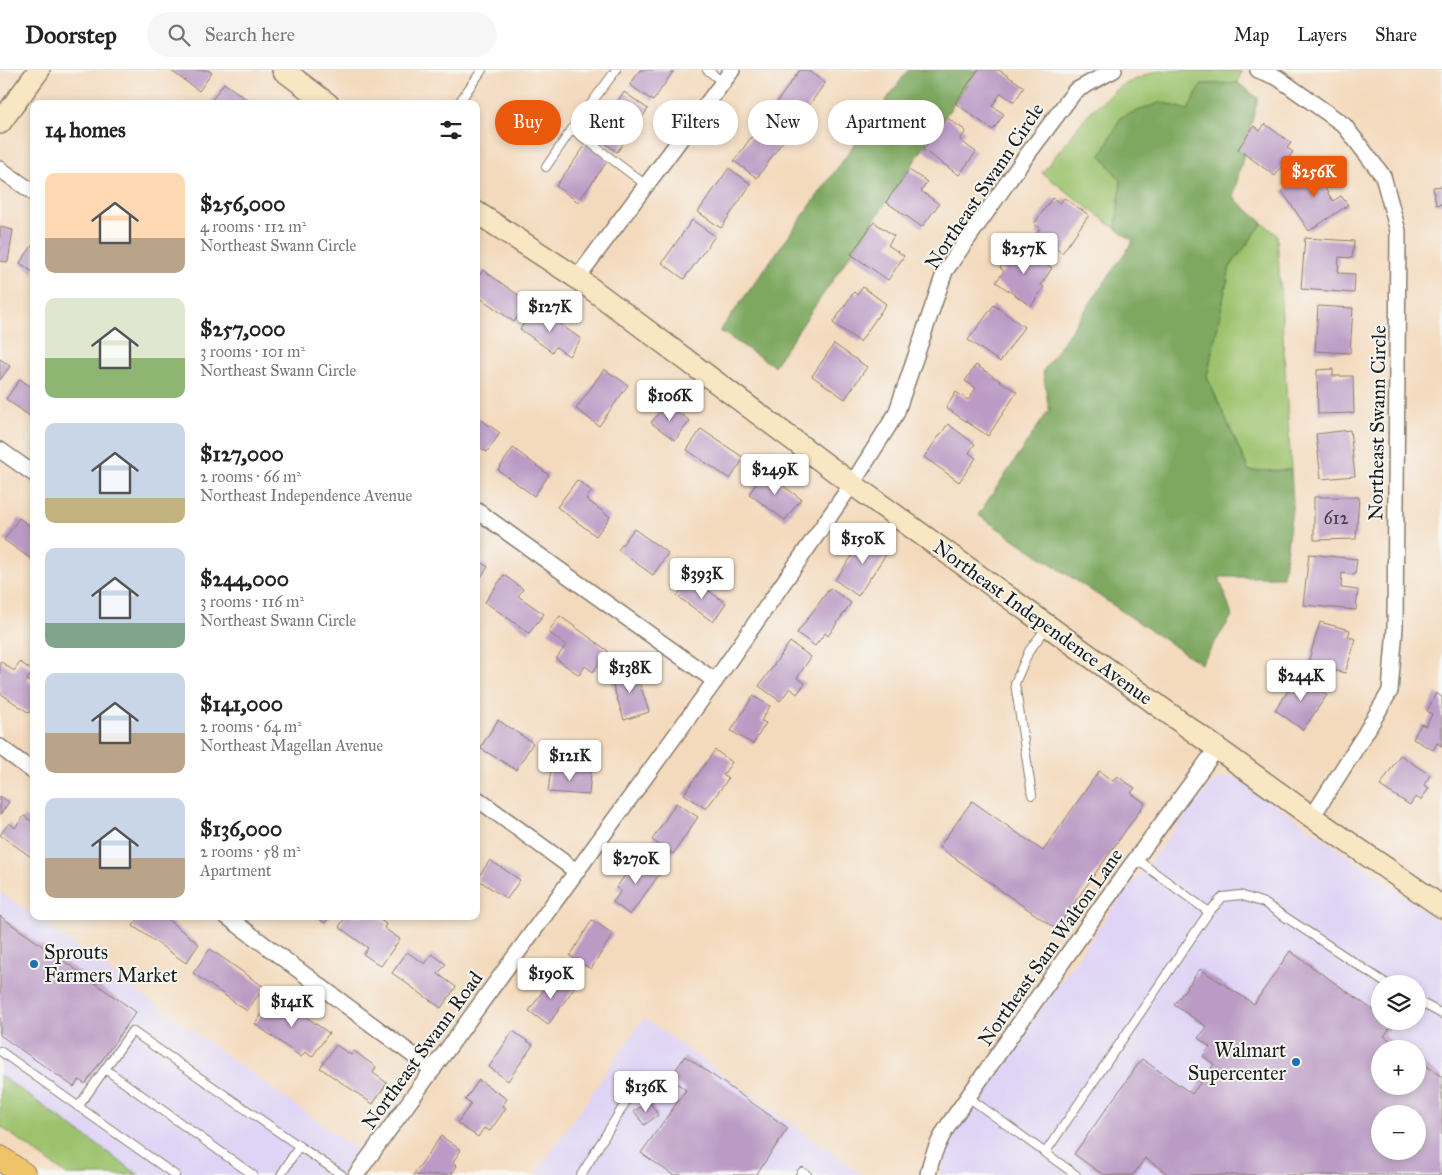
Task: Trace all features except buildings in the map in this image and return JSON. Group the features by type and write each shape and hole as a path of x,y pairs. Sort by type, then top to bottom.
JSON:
{"main road":[{"path":"0,1158 24,1175"}],"street":[{"path":"0,123 39,70"},
{"path":"283,70 323,100"},
{"name":"Northeast Swann Circle","path":"852,484 896,414 945,271 1024,159 1075,91 1114,70"},
{"name":"Northeast Swann Circle","path":"1258,70 1278,78 1344,125 1383,176 1398,231 1395,628 1390,690 1365,734 1312,817"},
{"path":"578,278 727,76"},
{"path":"0,169 30,190"},
{"name":"Northeast Independence Avenue","path":"480,215 578,278 852,484 1312,817 1442,907"},
{"path":"0,450 30,471"},
{"name":"Northeast Swann Road","path":"356,1175 715,681 852,484"},
{"path":"480,513 715,681"},
{"path":"0,747 30,769"},
{"name":"Northeast Sam Walton Lane","path":"928,1175 937,1144 968,1097 1136,859 1218,748"},
{"path":"480,801 576,870"},
{"path":"231,920 433,1070"}],"lane":[{"path":"461,100 482,70"},
{"path":"594,100 616,70"},
{"path":"707,70 727,76"},
{"path":"546,167 571,131"},
{"path":"592,145 646,185"},
{"path":"1032,796 1015,683 1028,651 1048,626"},
{"path":"1136,859 1209,912"},
{"path":"1045,1153 1209,912 1223,897 1240,895 1264,903 1373,975"},
{"path":"1426,1005 1442,1014"},
{"path":"78,1107 132,1031 342,1175"},
{"path":"0,1052 175,1175"},
{"path":"105,1069 253,1175"},
{"path":"581,1175 636,1087"},
{"path":"968,1097 1076,1175"},
{"path":"281,1175 300,1146"},
{"path":"800,1175 802,1172 807,1175"}],"shaded area":[{"path":"1225,777 1234,777 1243,781 1442,923 1442,1175 940,1175 946,1150 960,1122 1118,901 1209,786 1216,780"},
{"path":"0,892 30,914 30,920 39,920 367,1157 350,1161 340,1175 139,1175 0,1075"},
{"path":"644,1018 863,1175 535,1175"}],"green space":[{"path":"908,70 977,70 944,118 944,100 886,100"},
{"path":"1159,70 1241,71 1238,83 1202,84 1188,110 1161,102 1101,155 1121,181 1116,229 1042,173 1088,114 1120,86"},
{"path":"1238,83 1258,98 1233,197 1263,223 1230,267 1207,377 1249,471 1291,470 1293,502 1283,577 1219,577 1232,616 1201,664 978,515 1049,410 1043,371 1133,241 1116,229 1121,181 1101,155 1121,117 1161,102 1188,110 1202,84"},
{"path":"854,145 926,145 774,366 720,331"},
{"path":"1263,223 1277,235 1291,470 1249,471 1207,377 1230,267"},
{"path":"0,1075 139,1175 67,1175 0,1126"}],"place":[{"name":"Sprouts Farmers Market","path":"34,964"},
{"name":"Walmart Supercenter","path":"1296,1062"}]}
